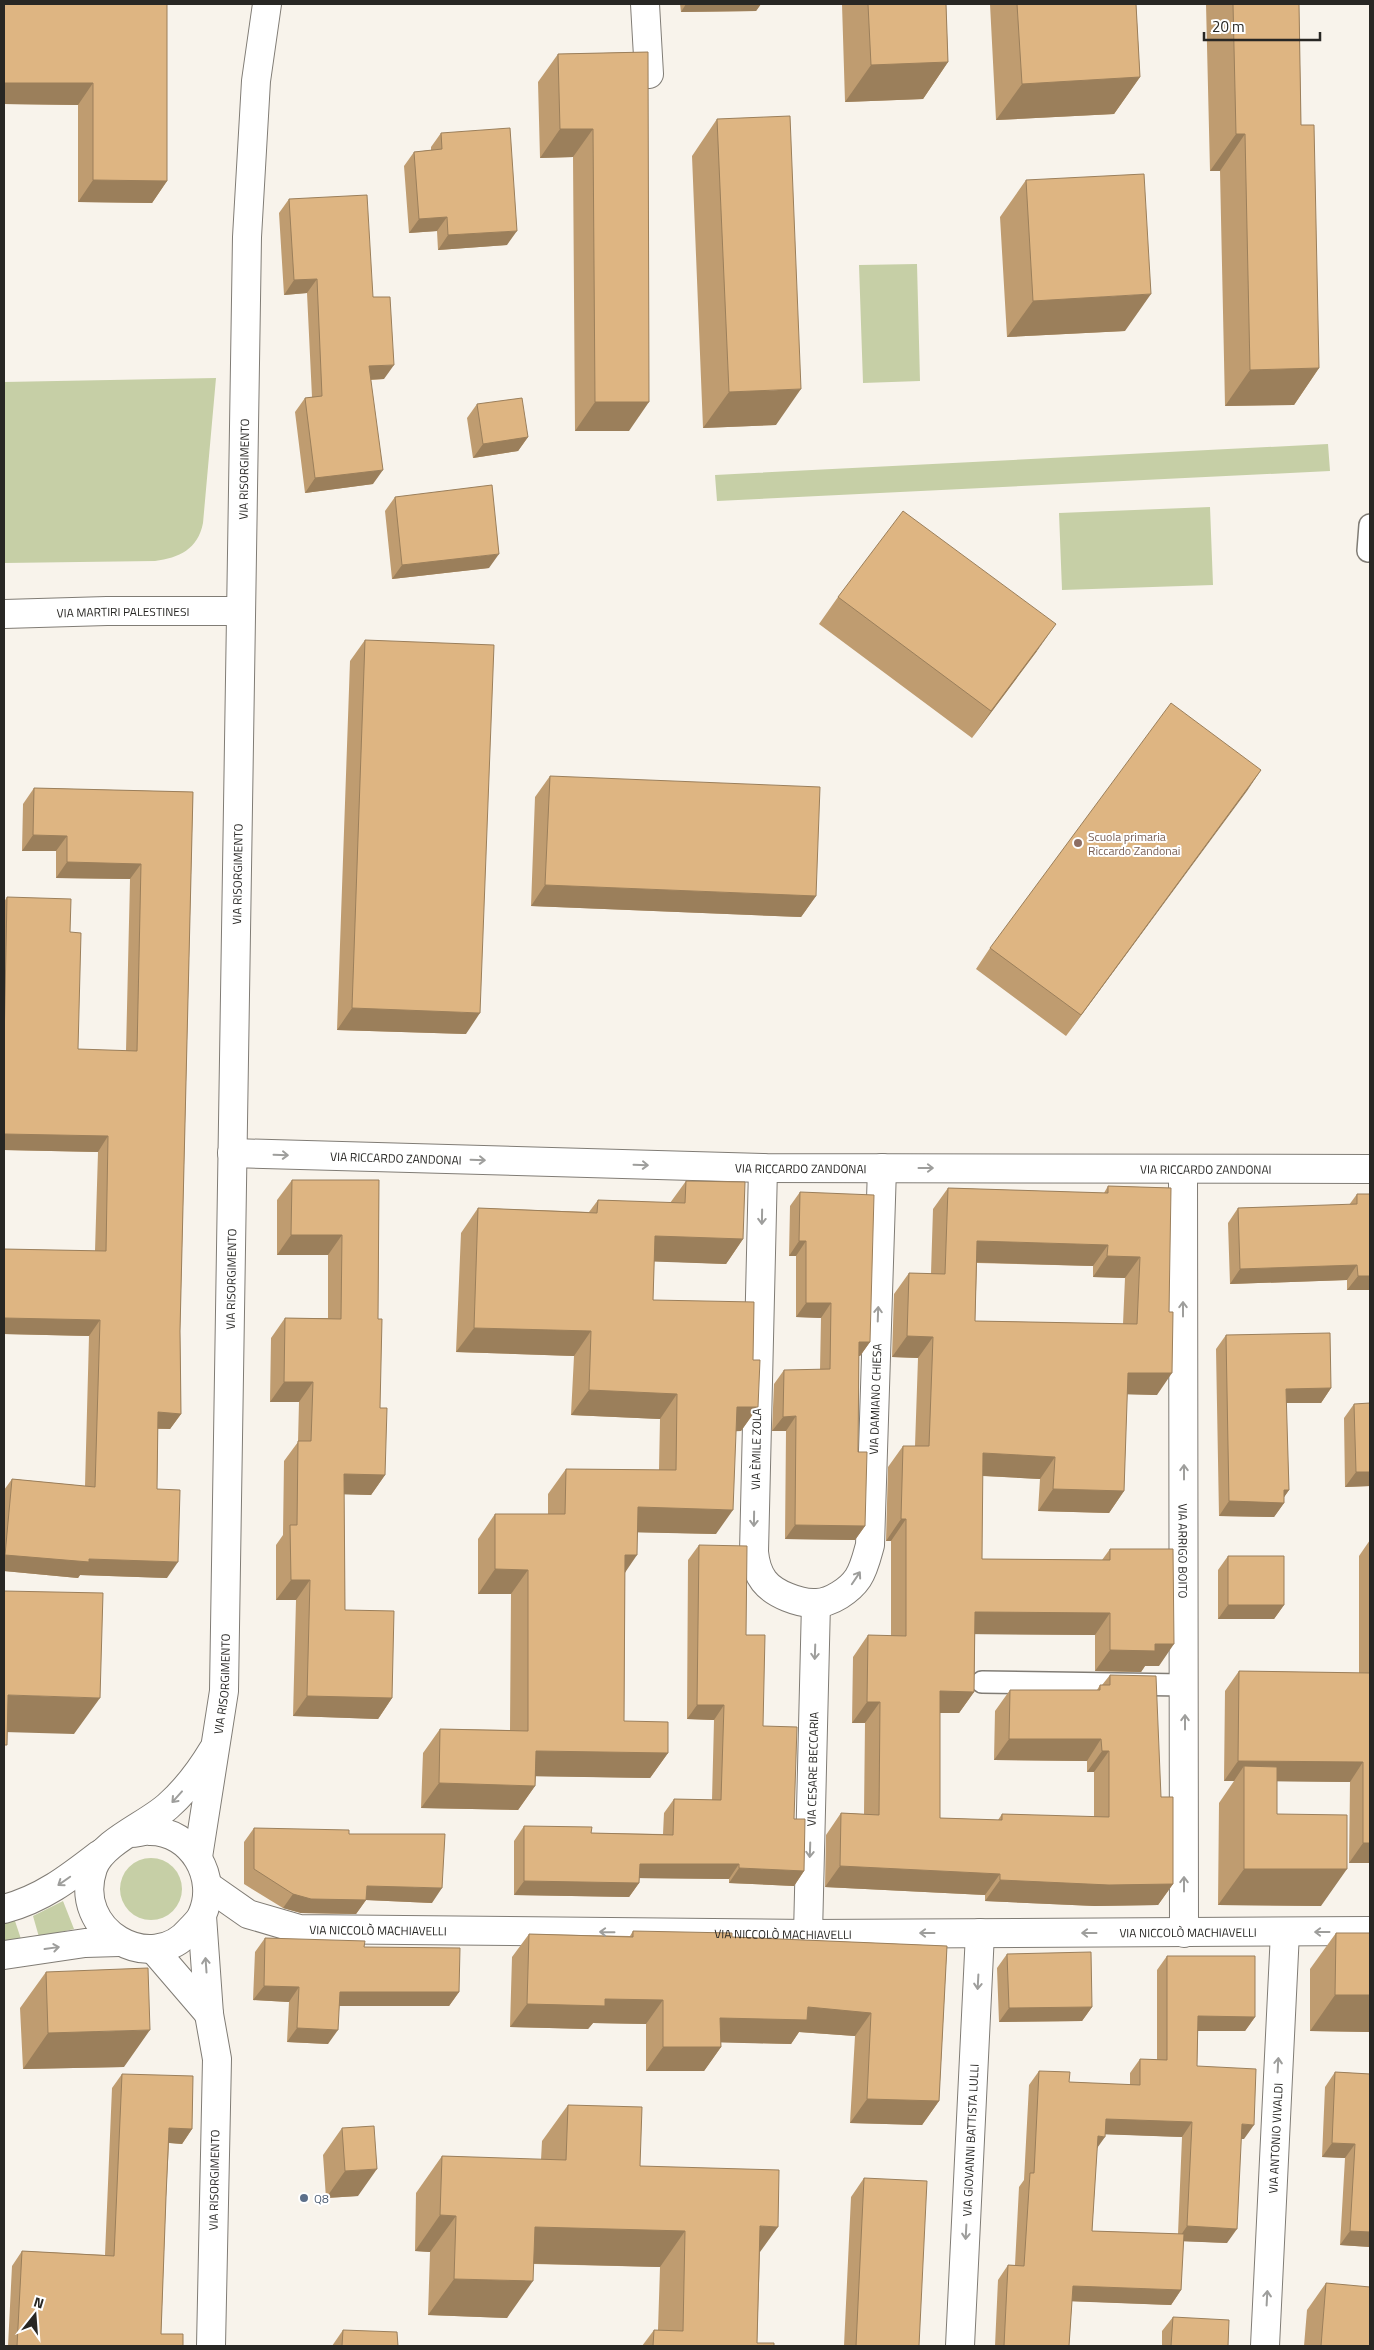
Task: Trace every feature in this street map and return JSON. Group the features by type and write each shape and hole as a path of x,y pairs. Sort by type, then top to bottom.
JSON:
{"street":[{"name":"VIA RISORGIMENTO","path":"198,1858 224,1691 249,176 256,81 267,4"},
{"path":"645,4 649,74"},
{"name":"VIA MARTIRI PALESTINESI","path":"4,614 116,611 241,611"},
{"name":"VIA RICCARDO ZANDONAI","path":"232,1153 763,1168 1370,1169"},
{"name":"VIA ÈMILE ZOLA","path":"763,1168 754,1552 756,1567 764,1582 789,1597 816,1604"},
{"name":"VIA DAMIANO CHIESA","path":"816,1604 834,1598 849,1588 858,1578 870,1545 882,1168"},
{"name":"VIA ARRIGO BOITO","path":"1183,1169 1184,1933"},
{"name":"VIA CESARE BECCARIA","path":"808,1934 816,1604"},
{"name":"VIA RISORGIMENTO","path":"131,1834 168,1807 200,1771 217,1744"},
{"path":"4,1909 51,1890 103,1851 131,1834 150,1830 169,1834 185,1843 198,1858 205,1871 208,1886 202,1916 183,1939 154,1950 119,1942 85,1943 4,1955"},
{"path":"103,1851 91,1875 90,1900 95,1917 105,1931 119,1942"},
{"name":"VIA NICCOLÒ MACHIAVELLI","path":"208,1886 248,1914 299,1929 808,1934 1370,1931"},
{"name":"VIA RISORGIMENTO","path":"202,1916 209,2014 217,2059 211,2346"},
{"name":"VIA ANTONIO VIVALDI","path":"1265,2346 1285,1932"},
{"name":"VIA GIOVANNI BATTISTA LULLI","path":"960,2346 980,1933"},
{"path":"154,1950 209,2014"}],"lane":[{"path":"1368,551 1370,525"},
{"path":"982,1682 1185,1685"}],"green space":[{"path":"917,264 920,381 863,383 859,265"},
{"path":"216,378 203,523 192,546 179,555 155,561 4,563 4,382"},
{"path":"1328,444 1330,471 717,501 715,475"},
{"path":"1210,507 1213,585 1062,590 1059,513"},
{"path":"151,1858 168,1863 173,1867 177,1872 182,1889 177,1906 173,1911 168,1915 151,1920 134,1915 129,1911 125,1906 120,1889 125,1872 129,1867 134,1863"},
{"path":"63,1901 74,1929 39,1937 33,1916"},
{"path":"15,1921 21,1939 4,1942 4,1923"}],"building":[{"path":"4,4 167,4 167,181 93,180 93,83 4,83"},
{"path":"868,4 946,4 948,62 871,65"},
{"path":"1017,4 1136,4 1140,77 1022,84"},
{"path":"1233,4 1299,4 1301,125 1314,125 1319,368 1250,370 1245,134 1236,134"},
{"path":"648,52 649,402 595,402 593,129 560,129 558,54"},
{"path":"790,116 801,389 729,392 717,119"},
{"path":"510,128 517,231 448,235 447,217 419,219 414,152 442,149 441,133"},
{"path":"1144,174 1151,294 1033,301 1026,180"},
{"path":"367,195 373,297 390,297 394,365 369,366 383,470 315,478 305,398 322,396 317,279 294,280 289,199"},
{"path":"522,398 528,437 483,444 477,404"},
{"path":"492,485 499,554 402,565 395,497"},
{"path":"903,511 1056,624 991,711 838,597"},
{"path":"365,640 494,645 480,1013 352,1008"},
{"path":"1171,703 1261,770 1081,1015 990,948"},
{"path":"550,776 820,787 816,896 545,885"},
{"path":"34,788 193,792 180,1331 181,1414 158,1412 157,1489 180,1490 178,1562 89,1559 89,1562 5,1555 12,1479 95,1487 100,1320 4,1318 4,1249 106,1251 108,1136 4,1134 7,897 71,899 70,932 81,933 78,1049 137,1051 141,864 67,862 67,836 33,835"},
{"path":"292,1180 379,1180 378,1319 382,1319 380,1408 387,1408 385,1475 344,1474 345,1610 394,1611 392,1698 307,1696 310,1580 291,1580 290,1525 297,1525 298,1441 311,1441 313,1382 284,1382 285,1318 341,1319 342,1235 291,1235"},
{"path":"686,1181 745,1182 743,1239 655,1236 653,1300 754,1302 753,1360 760,1360 758,1407 737,1407 733,1510 638,1507 637,1555 625,1555 624,1721 668,1722 668,1753 536,1751 535,1786 439,1783 440,1729 528,1731 528,1570 495,1569 495,1514 565,1514 566,1469 676,1470 677,1394 589,1390 591,1331 474,1328 478,1208 597,1213 598,1200 685,1203"},
{"path":"1108,1186 1171,1188 1169,1312 1173,1312 1172,1373 1128,1373 1124,1491 1053,1489 1055,1457 983,1453 982,1559 1110,1560 1110,1549 1173,1549 1174,1644 1155,1644 1155,1651 1110,1650 1110,1613 975,1612 974,1692 940,1691 940,1818 1002,1820 1002,1814 1109,1817 1109,1751 1102,1751 1101,1739 1009,1739 1010,1690 1100,1690 1100,1685 1110,1685 1110,1675 1156,1676 1161,1797 1173,1797 1173,1884 1109,1885 1000,1880 1000,1874 840,1866 841,1813 879,1815 880,1702 867,1702 868,1635 906,1636 906,1519 901,1519 903,1446 929,1446 933,1337 907,1336 909,1273 945,1274 948,1188 1108,1193","holes":["977,1241 1108,1245 1107,1256 1140,1257 1137,1324 975,1321"]},
{"path":"800,1192 874,1195 870,1342 859,1342 858,1452 867,1452 865,1526 795,1525 796,1416 783,1417 784,1370 830,1369 831,1303 806,1303 806,1241 799,1241"},
{"path":"1357,1194 1370,1194 1370,1276 1358,1276 1357,1265 1240,1269 1238,1208 1357,1204"},
{"path":"1330,1333 1331,1388 1286,1389 1289,1490 1284,1490 1284,1503 1229,1501 1226,1335"},
{"path":"1370,1403 1370,1472 1356,1472 1354,1404"},
{"path":"699,1545 747,1546 746,1635 765,1635 763,1726 797,1727 794,1819 805,1819 804,1871 739,1868 739,1864 640,1864 639,1883 524,1881 524,1826 592,1827 591,1833 673,1835 674,1799 721,1800 724,1705 697,1705"},
{"path":"1228,1556 1284,1556 1284,1605 1228,1605"},
{"path":"4,1591 103,1593 100,1698 8,1695 7,1745 4,1745"},
{"path":"1239,1671 1370,1673 1370,1843 1363,1843 1363,1762 1238,1761"},
{"path":"1244,1766 1277,1767 1277,1814 1347,1815 1347,1869 1244,1869"},
{"path":"254,1828 349,1830 349,1834 445,1834 442,1888 367,1886 366,1900 311,1899 293,1894 254,1869"},
{"path":"633,1931 732,1933 732,1937 947,1946 939,2101 867,2099 871,2013 808,2007 807,2020 720,2018 721,2047 663,2047 663,2000 605,1999 605,2006 527,2004 529,1934 633,1937"},
{"path":"1336,1933 1370,1933 1370,1995 1335,1995"},
{"path":"265,1938 365,1941 364,1947 460,1948 459,1992 340,1992 338,2030 297,2028 299,1987 264,1986"},
{"path":"1091,1952 1092,2007 1009,2008 1007,1954"},
{"path":"1167,1956 1255,1956 1255,2017 1198,2016 1197,2066 1256,2069 1254,2125 1242,2124 1237,2229 1187,2226 1192,2122 1106,2119 1105,2137 1098,2136 1092,2231 1184,2234 1181,2290 1073,2286 1069,2346 1004,2346 1008,2265 1024,2266 1030,2173 1034,2173 1039,2071 1070,2072 1069,2082 1140,2085 1140,2059 1167,2060"},
{"path":"148,1968 150,2030 48,2033 46,1972"},
{"path":"1335,2072 1370,2074 1370,2232 1350,2231 1355,2144 1332,2143"},
{"path":"122,2074 193,2076 192,2129 169,2128 166,2197 161,2334 183,2334 183,2346 17,2346 22,2251 114,2256"},
{"path":"568,2105 642,2107 640,2166 779,2170 778,2227 760,2226 757,2343 774,2343 774,2346 653,2346 654,2330 683,2331 685,2231 535,2227 533,2281 454,2279 456,2216 440,2215 442,2156 566,2160"},
{"path":"374,2126 377,2169 345,2171 342,2128"},
{"path":"864,2178 927,2181 919,2346 856,2346"},
{"path":"1326,2283 1370,2287 1370,2346 1321,2346"},
{"path":"1173,2317 1229,2320 1228,2346 1171,2346"},
{"path":"343,2330 397,2332 398,2346 342,2346"}],"place":[{"name":"Scuola primaria Riccardo Zandonai","path":"1078,843"},
{"name":"Q8","path":"304,2198"}]}
